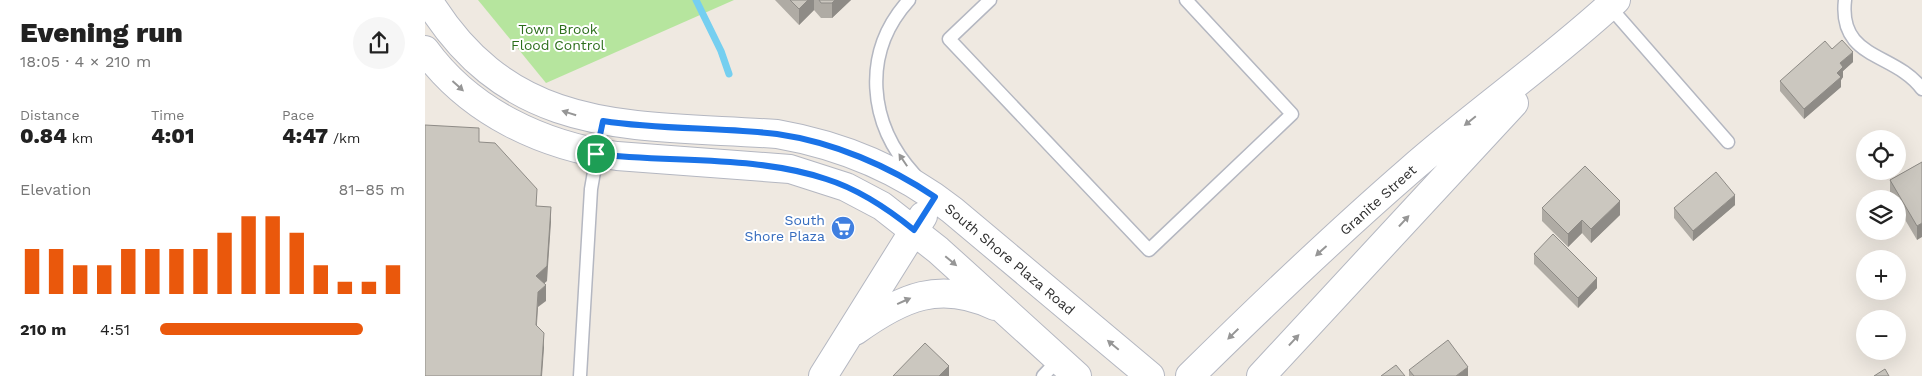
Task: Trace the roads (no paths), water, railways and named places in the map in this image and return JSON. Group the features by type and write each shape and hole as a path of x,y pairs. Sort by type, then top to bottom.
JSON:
{"street":[{"name":"South Shore Plaza Road","path":"427,2 450,31 481,63 519,90 547,106 603,121 797,138 859,157 917,184 1150,376"},
{"name":"Granite Street","path":"1190,376 1293,276 1409,172 1577,36 1613,3"},
{"name":"Granite Street","path":"1261,376 1577,36"},
{"path":"425,49 460,89 495,114 532,134 596,154 790,169 846,187 882,206 914,230 1009,313 1060,371"},
{"path":"823,376 935,197"},
{"path":"848,336 896,305 914,297 933,293 961,295 977,299 1009,313"}],"lane":[{"path":"909,0 896,16 882,43 875,69 876,97 885,128 897,151 909,170 935,197"},
{"path":"990,0 949,39 1149,250 1292,114 1186,0"},
{"path":"1845,0 1845,20 1852,40 1860,47 1904,71 1922,89"},
{"path":"1613,3 1729,142"},
{"path":"425,49 450,31"},
{"path":"580,376 591,190 603,121"}],"waterway":[{"path":"696,0 721,51 729,74"}],"place":[{"name":"South Shore Plaza","path":"843,228"}],"park label":[{"name":"Town Brook Flood Control","path":"558,38"}]}
